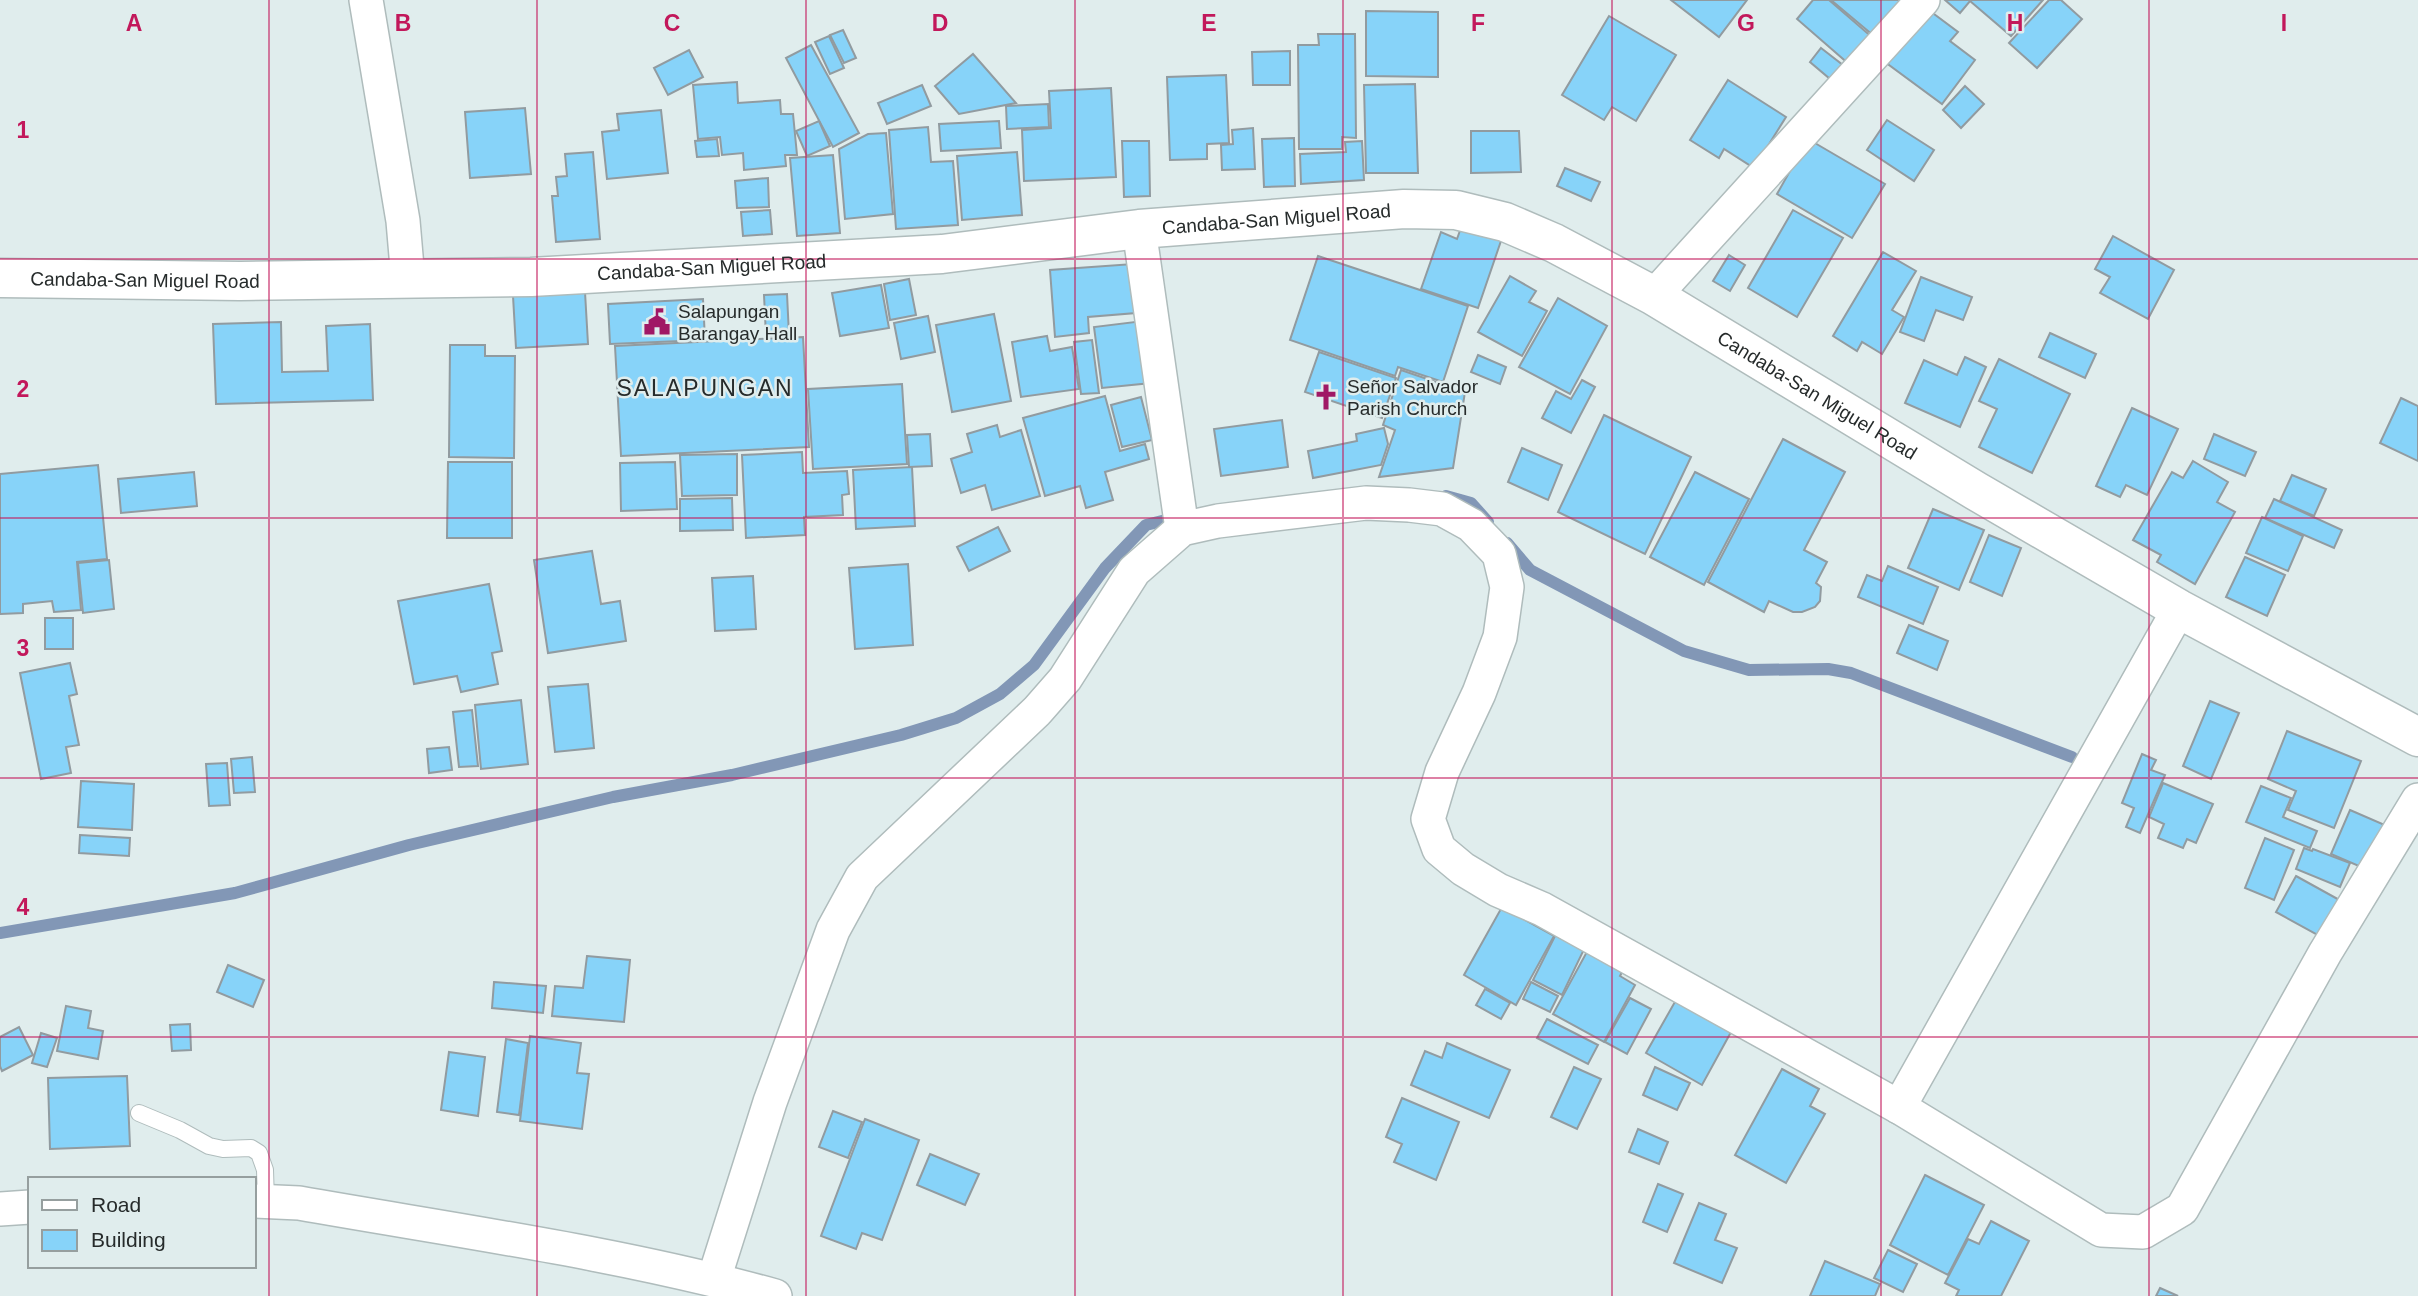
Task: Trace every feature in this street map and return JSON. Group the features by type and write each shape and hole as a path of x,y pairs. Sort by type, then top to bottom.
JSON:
{"main road":[{"name":"Candaba-San Miguel Road","path":"0,278 240,281 531,277 942,254 1139,229 1404,209 1456,210 1505,222 1554,243 1654,296 2179,610 2414,727"}],"street":[{"path":"366,0 403,221 408,279"},
{"path":"1654,296 1923,0"},
{"path":"714,1279 770,1102 833,930 862,877 1037,711 1065,679 1134,571 1180,515 1139,229"},
{"path":"1180,515 1218,522 1366,503 1442,509 1471,526 1499,554 1507,587 1500,637 1479,693 1442,772 1428,819 1439,849 1464,869 1498,890 1542,909 1899,1107 2101,1230 2143,1231 2182,1209 2325,953 2418,800"},
{"path":"1899,1107 2179,610"},
{"path":"260,1202 313,1205 579,1252 714,1279 775,1296"},
{"path":"0,1209 28,1207"}],"lane":[{"path":"139,1113 180,1130 209,1146 222,1149 251,1147 260,1153 265,1170 260,1202"}],"building":[{"path":"1671,0 1747,0 1719,37"},
{"path":"1813,0 1829,0 1873,38 1850,65 1797,19"},
{"path":"1831,0 1905,0 1874,36"},
{"path":"1945,0 2043,0 2011,36 1970,1 1960,13"},
{"path":"2049,0 2061,0 2082,19 2037,68 2009,43"},
{"path":"1926,8 1958,32 1950,41 1975,60 1942,104 1885,62"},
{"path":"1366,11 1438,12 1438,77 1366,76"},
{"path":"1609,16 1676,55 1636,121 1612,107 1604,120 1562,95"},
{"path":"843,30 856,58 844,63 830,35"},
{"path":"1318,34 1355,34 1356,138 1342,137 1342,149 1299,149 1298,45 1319,45"},
{"path":"829,36 844,68 830,74 815,42"},
{"path":"811,45 859,133 833,147 786,58"},
{"path":"1821,48 1848,69 1836,84 1810,62"},
{"path":"689,50 703,77 668,95 654,68"},
{"path":"1290,51 1290,85 1253,85 1252,52"},
{"path":"973,54 1016,103 959,114 935,86"},
{"path":"1226,75 1229,143 1207,144 1207,159 1170,160 1167,77"},
{"path":"1728,80 1786,117 1754,168 1724,149 1719,158 1690,140"},
{"path":"737,82 738,103 780,100 781,114 793,114 797,155 785,155 786,166 744,170 743,153 722,155 720,137 698,139 693,85"},
{"path":"1415,84 1418,173 1366,173 1364,85"},
{"path":"922,85 931,106 887,124 878,103"},
{"path":"1965,86 1984,104 1961,128 1943,110"},
{"path":"1111,88 1116,177 1024,181 1022,130 1051,128 1049,91"},
{"path":"1048,104 1049,127 1007,129 1006,106"},
{"path":"525,108 531,174 470,178 465,112"},
{"path":"661,110 668,173 607,179 602,132 619,130 617,114"},
{"path":"1887,120 1934,150 1914,181 1867,150"},
{"path":"819,121 830,146 807,156 796,131"},
{"path":"999,121 1001,148 941,151 939,124"},
{"path":"928,127 931,162 953,161 958,225 896,229 889,130"},
{"path":"1253,128 1255,169 1222,170 1221,145 1233,144 1232,130"},
{"path":"1471,131 1519,131 1521,172 1471,173"},
{"path":"886,133 893,214 845,219 839,149 868,134"},
{"path":"1294,138 1295,186 1264,187 1262,139"},
{"path":"717,139 719,156 697,157 695,141"},
{"path":"1808,139 1885,184 1852,238 1777,194"},
{"path":"1122,141 1149,141 1150,196 1124,197"},
{"path":"1362,141 1364,180 1301,184 1300,154 1346,152 1345,142"},
{"path":"593,152 600,239 556,242 552,196 558,196 556,177 567,176 565,154"},
{"path":"1017,152 1022,215 962,220 957,156"},
{"path":"833,155 840,233 797,236 790,158"},
{"path":"1565,168 1600,182 1591,201 1557,186"},
{"path":"768,178 769,207 737,208 735,181"},
{"path":"770,210 772,234 743,236 741,212"},
{"path":"1793,210 1843,238 1797,317 1748,288"},
{"path":"1462,225 1502,238 1478,308 1421,289 1441,232 1457,239"},
{"path":"2113,236 2174,270 2148,319 2100,293 2110,277 2095,269"},
{"path":"1883,252 1916,271 1892,310 1904,317 1882,354 1862,342 1857,351 1833,336"},
{"path":"1729,255 1745,265 1730,291 1713,281"},
{"path":"1318,256 1468,306 1443,382 1398,367 1395,376 1290,340"},
{"path":"1133,264 1136,313 1088,317 1089,333 1055,337 1050,270"},
{"path":"1510,276 1536,291 1529,302 1547,311 1522,356 1478,332"},
{"path":"1921,277 1972,297 1963,320 1936,310 1924,341 1900,332"},
{"path":"909,279 916,315 890,320 884,284"},
{"path":"881,285 889,328 840,336 832,293"},
{"path":"585,292 588,344 516,348 513,296"},
{"path":"787,294 789,335 766,336 764,295"},
{"path":"1558,298 1607,326 1570,394 1519,367"},
{"name":"Salapungan Barangay Hall","path":"703,299 705,340 610,344 608,304"},
{"path":"994,314 1011,401 952,412 936,325"},
{"path":"928,316 935,352 901,359 894,323"},
{"path":"1143,321 1151,383 1102,388 1094,327"},
{"path":"281,322 282,372 328,371 326,326 370,324 373,400 216,404 213,324"},
{"path":"2050,333 2096,354 2085,378 2039,357"},
{"path":"1047,336 1050,351 1072,347 1079,389 1021,397 1012,342"},
{"path":"803,337 809,447 621,456 615,346"},
{"path":"1092,340 1099,393 1081,394 1074,342"},
{"path":"450,345 485,345 485,356 515,356 514,458 449,457"},
{"path":"1319,352 1396,378 1382,418 1305,392"},
{"path":"1478,355 1506,367 1500,384 1471,372"},
{"path":"1965,357 1986,367 1960,427 1905,403 1924,360 1957,375"},
{"path":"1999,359 2070,394 2032,473 1979,447 1997,409 1979,401"},
{"path":"1401,370 1465,392 1453,468 1379,477 1395,430 1383,425"},
{"path":"1582,380 1595,387 1571,433 1542,418 1556,391 1571,399"},
{"path":"902,384 907,464 813,469 808,389"},
{"path":"1105,396 1120,451 1145,444 1149,459 1105,472 1113,500 1086,508 1080,486 1045,496 1023,418"},
{"path":"1141,397 1152,440 1122,447 1111,405"},
{"path":"2401,398 2418,406 2418,461 2380,443"},
{"path":"2132,408 2178,429 2147,495 2126,485 2120,497 2096,486"},
{"path":"1604,415 1691,457 1645,554 1558,512"},
{"path":"1282,420 1288,467 1221,476 1214,429"},
{"path":"997,425 1000,437 1021,430 1040,496 992,510 985,485 961,493 951,459 972,452 967,434"},
{"path":"1384,428 1388,444 1381,465 1313,478 1308,451 1357,441 1356,434"},
{"path":"930,434 932,466 909,467 907,435"},
{"path":"2214,434 2256,452 2245,476 2204,459"},
{"path":"1783,439 1845,472 1804,550 1827,562 1816,583 1821,587 1820,601 1815,607 1793,612 1769,601 1764,612 1708,582"},
{"path":"1522,448 1562,465 1548,500 1508,482"},
{"path":"802,452 803,473 847,471 849,494 842,495 843,515 804,517 805,535 746,538 742,455"},
{"path":"737,454 737,495 682,496 680,455"},
{"path":"2193,461 2228,482 2217,502 2235,512 2195,584 2157,562 2161,555 2133,540 2172,472 2183,478"},
{"path":"448,462 512,462 512,538 447,538"},
{"path":"675,462 677,509 621,511 620,463"},
{"path":"98,465 107,559 77,562 81,610 54,612 52,601 23,604 23,613 0,614 0,474"},
{"path":"912,467 915,526 856,529 853,470"},
{"path":"194,472 197,506 121,513 118,479"},
{"path":"1695,472 1749,499 1704,585 1650,557"},
{"path":"2292,475 2326,489 2314,516 2280,501"},
{"path":"732,498 733,530 680,531 680,499"},
{"path":"2274,499 2342,530 2334,548 2265,518"},
{"path":"1933,509 1984,530 1959,590 1908,568"},
{"path":"2262,517 2303,536 2288,571 2246,553"},
{"path":"998,527 1010,551 969,571 957,547"},
{"path":"1989,535 2021,548 2002,596 1970,582"},
{"path":"592,551 601,604 620,601 626,641 548,653 534,560"},
{"path":"2245,557 2285,575 2267,616 2226,597"},
{"path":"109,560 114,609 83,613 78,563"},
{"path":"908,564 913,645 855,649 849,568"},
{"path":"1888,566 1938,587 1923,624 1858,597 1867,575 1882,581"},
{"path":"753,576 756,629 715,631 712,578"},
{"path":"489,584 502,651 492,653 498,684 461,692 457,676 414,684 398,601"},
{"path":"45,618 73,618 73,649 45,649"},
{"path":"1909,625 1948,641 1937,670 1897,653"},
{"path":"70,663 77,694 69,696 79,745 66,747 71,773 41,779 20,673"},
{"path":"588,684 594,748 555,752 548,687"},
{"path":"521,700 528,764 481,769 475,705"},
{"path":"2210,701 2239,713 2211,779 2183,766"},
{"path":"472,710 478,766 459,767 453,712"},
{"path":"2287,731 2361,761 2334,828 2288,810 2296,791 2268,779"},
{"path":"449,747 452,770 429,773 427,749"},
{"path":"2142,754 2156,760 2151,770 2165,775 2140,833 2126,827 2134,808 2122,803"},
{"path":"252,757 255,792 234,793 231,759"},
{"path":"227,763 230,805 209,806 206,764"},
{"path":"81,781 134,784 132,830 78,827"},
{"path":"2163,783 2213,804 2196,843 2187,839 2183,848 2158,838 2164,824 2149,817"},
{"path":"2261,786 2291,798 2283,817 2317,831 2310,848 2246,822"},
{"path":"2350,810 2387,826 2368,870 2331,854"},
{"path":"80,835 130,838 129,856 79,853"},
{"path":"2265,838 2294,850 2274,900 2245,888"},
{"path":"2304,848 2350,863 2340,887 2296,869"},
{"path":"2296,876 2343,902 2323,938 2276,912"},
{"path":"1502,907 1554,936 1516,1005 1464,975"},
{"path":"1561,924 1589,939 1562,995 1533,980"},
{"path":"1595,937 1631,956 1620,976 1635,985 1604,1042 1553,1014"},
{"path":"587,956 630,960 624,1022 552,1016 555,986 583,988"},
{"path":"228,965 264,980 253,1007 217,992"},
{"path":"494,982 546,986 543,1013 492,1008"},
{"path":"1531,982 1558,996 1550,1012 1523,999"},
{"path":"1485,989 1510,1003 1501,1019 1476,1005"},
{"path":"1630,998 1651,1009 1627,1054 1605,1042"},
{"path":"1676,1000 1731,1032 1702,1085 1646,1053"},
{"path":"66,1006 91,1011 88,1028 103,1031 98,1059 57,1051"},
{"path":"1547,1019 1598,1045 1588,1064 1537,1038"},
{"path":"190,1024 191,1050 172,1051 170,1025"},
{"path":"19,1027 33,1055 2,1071 0,1037"},
{"path":"41,1033 57,1038 47,1067 32,1063"},
{"path":"530,1036 581,1043 577,1073 589,1074 582,1129 520,1121"},
{"path":"506,1039 528,1043 519,1115 497,1112"},
{"path":"1447,1043 1510,1070 1489,1118 1411,1085 1425,1051 1442,1058"},
{"path":"449,1052 485,1057 478,1116 441,1110"},
{"path":"1574,1067 1601,1079 1577,1129 1551,1117"},
{"path":"1655,1067 1690,1083 1677,1110 1643,1095"},
{"path":"1782,1069 1819,1089 1810,1106 1825,1114 1786,1183 1735,1155"},
{"path":"127,1076 130,1146 50,1149 48,1078"},
{"path":"1402,1098 1459,1122 1436,1180 1394,1162 1402,1144 1386,1137"},
{"path":"833,1111 862,1122 848,1158 819,1147"},
{"path":"865,1119 919,1140 882,1240 862,1233 856,1249 821,1236"},
{"path":"1638,1129 1668,1142 1659,1164 1629,1152"},
{"path":"930,1154 979,1174 965,1205 917,1185"},
{"path":"1925,1175 1984,1205 1948,1275 1890,1245"},
{"path":"1658,1184 1683,1194 1667,1232 1643,1222"},
{"path":"1699,1203 1726,1214 1715,1240 1737,1248 1722,1283 1674,1263"},
{"path":"1991,1221 2029,1241 2001,1296 1956,1296 1959,1290 1945,1283 1968,1239 1979,1244"},
{"path":"1888,1250 1917,1264 1903,1292 1874,1278"},
{"path":"1825,1261 1880,1284 1875,1296 1810,1296"},
{"path":"2160,1288 2178,1296 2156,1296"}],"waterway":[{"path":"1446,496 1471,503 1488,522"},
{"path":"0,933 235,893 409,845 613,797 732,775 901,735 956,718 1000,694 1034,665 1105,568 1146,525 1178,517"},
{"path":"1507,543 1530,570 1684,651 1749,670 1828,669 1851,673 2072,757"}],"place":[{"name":"Salapungan Barangay Hall","path":"657,322"},
{"name":"Señor Salvador Parish Church","path":"1326,397"}],"district":[{"name":"SALAPUNGAN","path":"705,388"}]}
